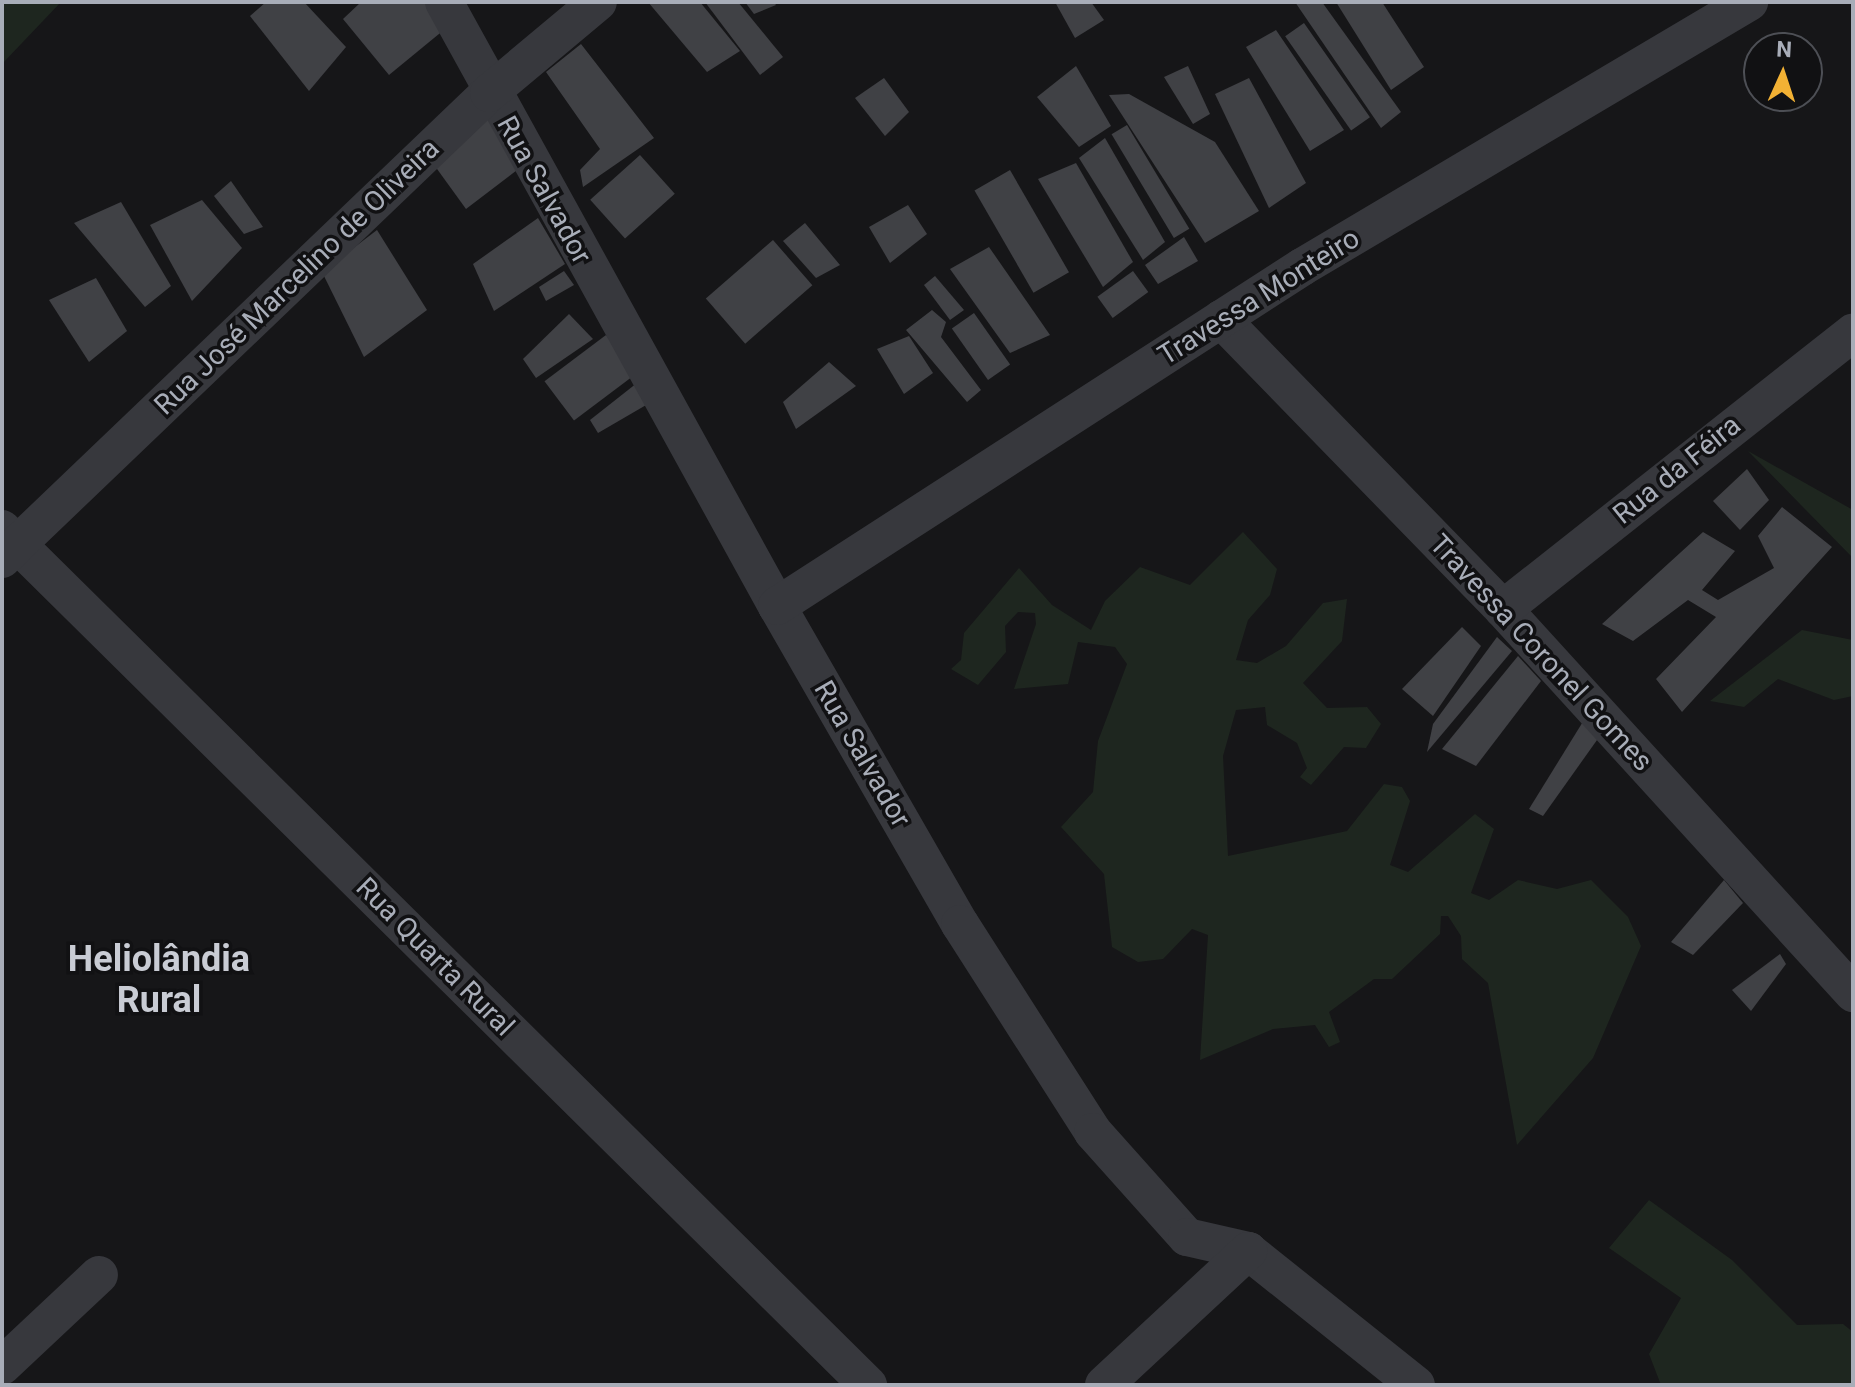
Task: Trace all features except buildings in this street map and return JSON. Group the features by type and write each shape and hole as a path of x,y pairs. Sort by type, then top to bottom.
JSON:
{"street":[{"name":"Rua Salvador","path":"444,2 489,93 777,606 960,924 1093,1132 1187,1237 1248,1251 1416,1385"},
{"name":"Rua José Marcelino de Oliveira","path":"7,544 489,93 598,2"},
{"name":"Travessa Monteiro","path":"777,606 1221,319 1749,2"},
{"name":"Travessa Coronel Gomes","path":"1221,319 1503,609 1853,993"},
{"name":"Rua da Féira","path":"1503,609 1853,333"},
{"name":"Rua Quarta Rural","path":"7,544 868,1385"},
{"path":"1104,1385 1248,1251"},
{"path":"2,1366 99,1275"}],"shaded area":[{"path":"2,2 61,2 2,64"},
{"path":"1748,451 1853,510 1853,563 1851,556"},
{"path":"1243,532 1277,569 1270,595 1248,620 1236,660 1257,663 1286,646 1323,603 1347,599 1342,641 1303,683 1327,708 1367,707 1381,724 1366,748 1344,747 1311,785 1300,777 1307,768 1297,743 1267,725 1265,707 1236,710 1223,756 1228,856 1347,831 1384,784 1402,787 1410,801 1390,865 1408,872 1475,814 1494,829 1471,893 1489,900 1518,880 1557,889 1591,880 1628,917 1641,946 1593,1058 1517,1145 1488,983 1462,959 1461,936 1448,916 1441,916 1440,934 1392,979 1374,979 1329,1012 1340,1042 1329,1047 1315,1025 1273,1029 1200,1060 1208,935 1192,929 1163,959 1138,962 1112,947 1104,874 1061,827 1093,792 1098,741 1127,664 1115,647 1078,642 1068,684 1014,689 1036,624 1035,613 1018,612 1005,626 1006,652 978,685 951,669 961,660 964,633 1019,568 1052,605 1091,630 1105,601 1140,567 1190,585"},
{"path":"1802,630 1853,640 1853,696 1834,700 1778,679 1744,707 1710,701"},
{"path":"1649,1200 1732,1260 1797,1325 1843,1324 1853,1332 1853,1385 1661,1385 1649,1354 1681,1298 1609,1248"}],"district":[{"name":"Heliolândia Rural","path":"159,980"}]}
